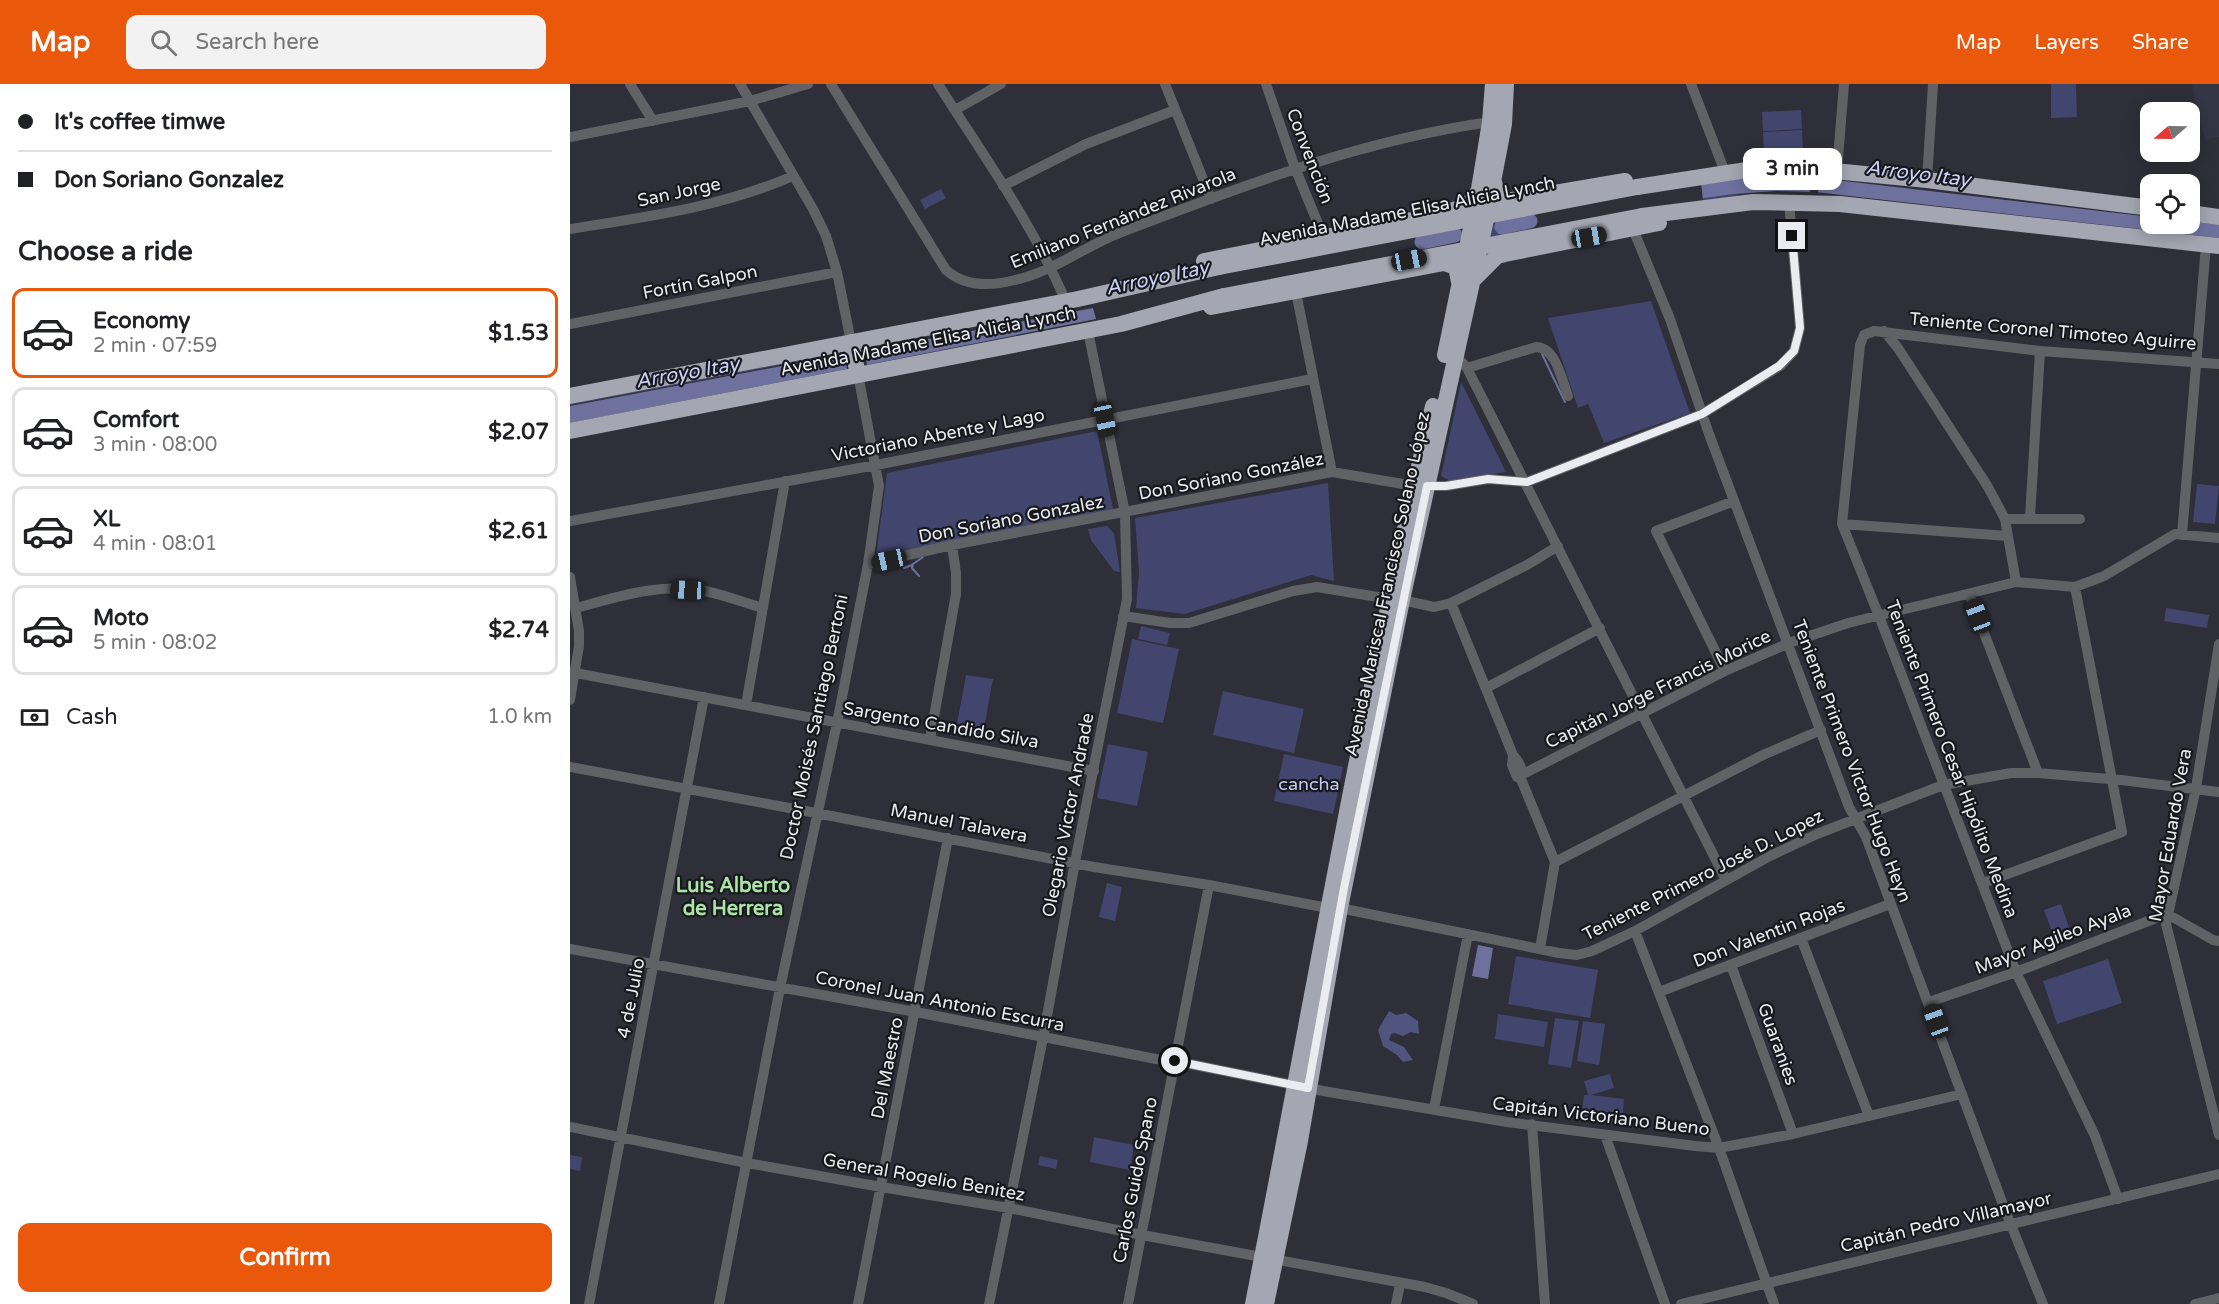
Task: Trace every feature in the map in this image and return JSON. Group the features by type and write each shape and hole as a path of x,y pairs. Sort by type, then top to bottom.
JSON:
{"highway":[{"name":"Avenida Mariscal Francisco Solano López","path":"1478,226 1479,189 1490,122 1493,84"},
{"name":"Avenida Mariscal Francisco Solano López","path":"1266,1304 1270,1258 1334,908 1447,349 1467,281 1478,226 1494,180 1503,124 1506,84"},
{"name":"Avenida Madame Elisa Alicia Lynch","path":"570,396 852,346 1066,302 1219,267 1725,172 1774,168 1837,171 2140,207"},
{"path":"1494,180 1497,195 1503,200 1513,200 1647,177 1695,178"},
{"path":"1150,282 1176,269 1202,262 1395,224 1462,207 1475,199 1479,189"},
{"name":"Avenida Madame Elisa Alicia Lynch","path":"570,431 857,371 1121,324 1224,296 1638,222 1700,208 1753,202 1864,205 2212,245"},
{"path":"2200,214 2219,217"},
{"path":"1121,324 1444,263 1456,267 1467,281 1497,256 1638,222"},
{"name":"Avenida Mariscal Francisco Solano López","path":"1421,486 1462,362 1467,281"},
{"path":"852,346 857,371"},
{"name":"Avenida Mariscal Francisco Solano López","path":"1253,1304 1270,1258"}],"street":[{"path":"630,84 653,121"},
{"path":"740,84 820,222 832,251 852,346"},
{"path":"570,137 750,101 808,84"},
{"name":"Emiliano Fernández Rivarola","path":"831,84 946,270 953,277 966,282 999,284 1035,275 1100,241 1295,168 1382,142 1490,122"},
{"path":"938,84 1051,266 1066,302"},
{"path":"955,110 1001,84"},
{"path":"1165,84 1211,199"},
{"name":"Convención","path":"1266,84 1295,168 1324,238"},
{"path":"1691,84 1725,172"},
{"path":"1837,171 1844,84"},
{"path":"1927,180 1933,84"},
{"path":"1003,186 1086,144 1175,110"},
{"name":"San Jorge","path":"570,229 709,204 765,188 792,176"},
{"path":"1421,486 1446,486 1488,479 1527,482 1702,414 1779,366 1790,357 1797,345 1800,328 1789,202"},
{"name":"Teniente Primero Victor Hugo Heyn","path":"1638,222 1702,414 1734,501 1848,804 1866,837 2010,1223 2043,1304"},
{"path":"2182,535 2196,362 2212,245"},
{"name":"Fortín Galpon","path":"570,324 837,272"},
{"path":"1296,292 1332,472"},
{"name":"Olegario Victor Andrade","path":"989,1304 1043,1038 1127,598 1125,513 1088,330"},
{"path":"1884,331 1898,348 1988,487 2005,519 2016,582"},
{"name":"Teniente Coronel Timoteo Aguirre","path":"1884,331 2040,351 2219,364"},
{"name":"Teniente Primero Cesar Hipólito Medina","path":"1884,331 1868,332 1861,339 1842,524 2016,972 2095,1136 2118,1199"},
{"path":"1568,396 1550,352 1544,347 1462,362 1527,482 1726,880"},
{"path":"2030,518 2040,351"},
{"name":"Doctor Moisés Santiago Bertoni","path":"719,1304 780,988 837,723 868,564 879,486 857,371"},
{"name":"Victoriano Abente y Lago","path":"570,521 876,465 1312,380"},
{"name":"Don Soriano González","path":"1125,513 1332,472 1421,486"},
{"path":"746,705 785,481"},
{"path":"1725,671 1656,531 1734,501"},
{"name":"Don Soriano Gonzalez","path":"868,564 952,545 1125,513"},
{"path":"2005,519 2080,519"},
{"path":"1842,524 2008,536"},
{"name":"Capitán Jorge Francis Morice","path":"1522,776 1725,671 1789,643 1879,616 2016,582 2075,588 2104,576 2175,534 2219,538"},
{"path":"930,739 956,594 952,545"},
{"path":"1123,616 1170,623 1189,623 1293,591 1317,587 1434,607 1451,603 1527,565 1558,546"},
{"path":"570,578 576,608 579,646 570,700"},
{"path":"1983,883 2122,832 2075,588"},
{"path":"576,608 633,592 673,589 703,591 763,608"},
{"path":"1969,594 2038,773"},
{"path":"1451,603 1513,755 1512,765 1516,777 1522,776 1555,862 1540,949"},
{"path":"1486,688 1600,628"},
{"name":"Mayor Eduardo Vera","path":"2219,644 2196,788 2166,924 2219,1135"},
{"name":"Sargento Candido Silva","path":"573,673 1094,771"},
{"name":"4 de Julio","path":"589,1304 704,697"},
{"path":"1555,862 1763,755 1821,730"},
{"name":"Manuel Talavera","path":"570,767 1094,867 1334,908"},
{"name":"Teniente Primero José D. Lopez","path":"1334,908 1577,955 1592,951 1635,931 1798,843 1943,785 2011,773 2038,773 2113,779 2219,792"},
{"name":"Del Maestro","path":"858,1304 948,838"},
{"name":"Carlos Guido Spano","path":"1128,1304 1209,885"},
{"name":"Don Valentin Rojas","path":"1659,992 1890,904"},
{"path":"2169,915 2213,940 2219,941"},
{"name":"Mayor Agileo Ayala","path":"1929,1002 2169,915"},
{"path":"1635,931 1719,1148 1774,1304"},
{"path":"1434,1109 1468,934"},
{"path":"1801,938 1869,1116"},
{"name":"Coronel Juan Antonio Escurra","path":"570,950 916,1012 1302,1087"},
{"name":"Guaranies","path":"1731,965 1793,1134"},
{"name":"Capitán Victoriano Bueno","path":"1302,1087 1507,1122 1719,1148 1793,1134 1962,1094"},
{"path":"1532,1124 1545,1304"},
{"name":"General Rogelio Benitez","path":"570,1127 747,1163 1009,1208 1270,1258"},
{"path":"1605,1135 1665,1304"},
{"name":"Capitán Pedro Villamayor","path":"1681,1304 2219,1174"},
{"path":"1270,1258 1435,1290 1473,1304"},
{"path":"1396,1304 1400,1284"},
{"path":"2195,1304 2219,1298"}],"shaded area":[{"path":"2192,84 2219,84 2219,137 2205,140 2200,118 2200,102 2196,102"},
{"path":"1745,178 1819,178 2140,216 2140,229 1815,192 1776,191 1735,194 1661,204 1606,199"},
{"path":"2200,222 2219,225 2219,238 2184,234 2200,234"},
{"path":"1093,308 1096,319 867,365 865,351"},
{"path":"845,354 847,369 570,423 570,406"},
{"path":"1478,945 1493,948 1488,979 1472,976"},
{"path":"1389,1011 1396,1015 1406,1013 1418,1021 1419,1034 1411,1032 1403,1036 1395,1033 1391,1034 1389,1040 1404,1047 1413,1060 1403,1062 1383,1046 1378,1030"}],"green space":[{"path":"2051,84 2076,84 2077,117 2051,118"},
{"path":"1801,110 1802,129 1763,131 1762,112"},
{"path":"1802,130 1803,149 1764,151 1763,132"},
{"path":"1811,174 1811,177 1736,178 1660,204 1738,194 1739,199 1488,239 1492,219 1724,177"},
{"path":"941,189 946,198 925,209 920,200"},
{"path":"1651,301 1690,413 1604,443 1588,404 1578,408 1548,318"},
{"path":"843,349 844,353 570,405 570,400"},
{"path":"1461,382 1506,472 1450,481 1441,476"},
{"path":"1097,431 1113,509 876,556 887,473"},
{"path":"1328,483 1334,581 1311,575 1185,614 1136,608 1139,572 1135,518"},
{"path":"2197,484 2219,486 2215,524 2193,522"},
{"path":"1107,526 1114,533 1120,572 1114,571 1091,540 1088,529"},
{"path":"2166,608 2209,615 2207,628 2164,621"},
{"path":"1141,626 1170,633 1167,645 1138,639"},
{"path":"1132,639 1179,649 1163,723 1117,713"},
{"path":"966,675 993,679 983,734 956,729"},
{"path":"1223,691 1304,709 1294,753 1213,735"},
{"path":"1108,744 1148,752 1137,806 1097,798"},
{"name":"cancha","path":"1284,754 1343,767 1333,814 1274,801"},
{"path":"1107,883 1122,887 1115,921 1099,917"},
{"path":"2061,904 2073,939 2057,945 2044,910"},
{"path":"1516,956 1598,970 1590,1018 1508,1004"},
{"path":"2108,959 2122,1003 2057,1024 2043,981"},
{"path":"1498,1014 1548,1022 1544,1047 1495,1039"},
{"path":"1555,1018 1579,1021 1571,1068 1548,1064"},
{"path":"1583,1021 1605,1024 1599,1065 1577,1061"},
{"path":"1610,1074 1614,1088 1591,1095 1624,1099 1622,1125 1581,1121 1584,1095 1588,1095 1584,1081"},
{"path":"1094,1137 1134,1145 1130,1170 1090,1162"},
{"path":"570,1155 582,1157 580,1171 570,1169"},
{"path":"1040,1156 1058,1160 1056,1169 1038,1165"}],"pier":[{"path":"1810,176 1818,176 1818,195 1810,194"},
{"path":"1701,181 1703,201 1510,234 1507,218"},
{"path":"1445,231 1443,246 1123,316 1120,299 1171,285"}],"waterway":[{"name":"Arroyo Itay","path":"1502,227 1530,221"},
{"name":"Arroyo Itay","path":"1422,242 1455,235"},
{"path":"1542,354 1565,402"},
{"path":"919,576 912,568 913,564 923,557"},
{"path":"904,568 912,565"}],"district":[{"name":"Luis Alberto de Herrera","path":"733,896"}],"route":[{"path":"1175,1061 1308,1088 1344,888 1427,486 1446,486 1488,479 1527,482 1702,414 1785,362 1797,345 1800,328 1792,236"}]}
